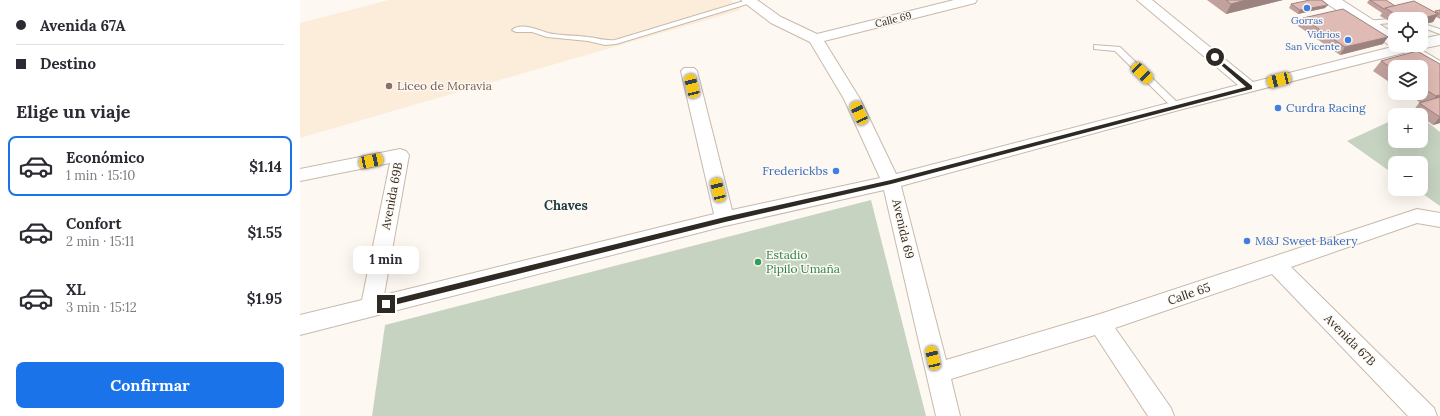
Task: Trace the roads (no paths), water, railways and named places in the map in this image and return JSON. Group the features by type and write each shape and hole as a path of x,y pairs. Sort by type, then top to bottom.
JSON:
{"main road":[{"path":"1331,0 1388,34"},
{"path":"1428,42 1440,40"},
{"path":"1417,52 1440,69"}],"street":[{"path":"1144,0 1250,87"},
{"path":"749,1 776,20 815,39"},
{"name":"Calle 69","path":"815,39 960,1"},
{"name":"Avenida 69","path":"815,39 852,99 891,182 948,416"},
{"path":"300,326 725,219 891,182 1388,50"},
{"path":"689,71 725,219"},
{"name":"Avenida 69B","path":"300,175 400,155 371,308"},
{"name":"Calle 65","path":"937,373 1100,324 1417,216 1440,220"},
{"name":"Avenida 67B","path":"1276,265 1425,416"},
{"path":"1100,324 1162,416"}],"lane":[{"path":"516,30 533,30 547,35 588,39 605,43 616,42 749,1"},
{"path":"1367,23 1388,21"},
{"path":"1428,27 1440,32"},
{"path":"1097,47 1117,49 1176,106"}],"place":[{"name":"Gorras","path":"1307,8"},
{"name":"Vidrios San Vicente","path":"1348,40"},
{"name":"Liceo de Moravia","path":"389,86"},
{"name":"Curdra Racing","path":"1278,108"},
{"name":"Frederickbs","path":"836,171"},
{"name":"M&J Sweet Bakery","path":"1247,241"},
{"name":"Estadio Pipilo Umaña","path":"758,262"}],"district":[{"name":"Chaves","path":"566,205"}]}
